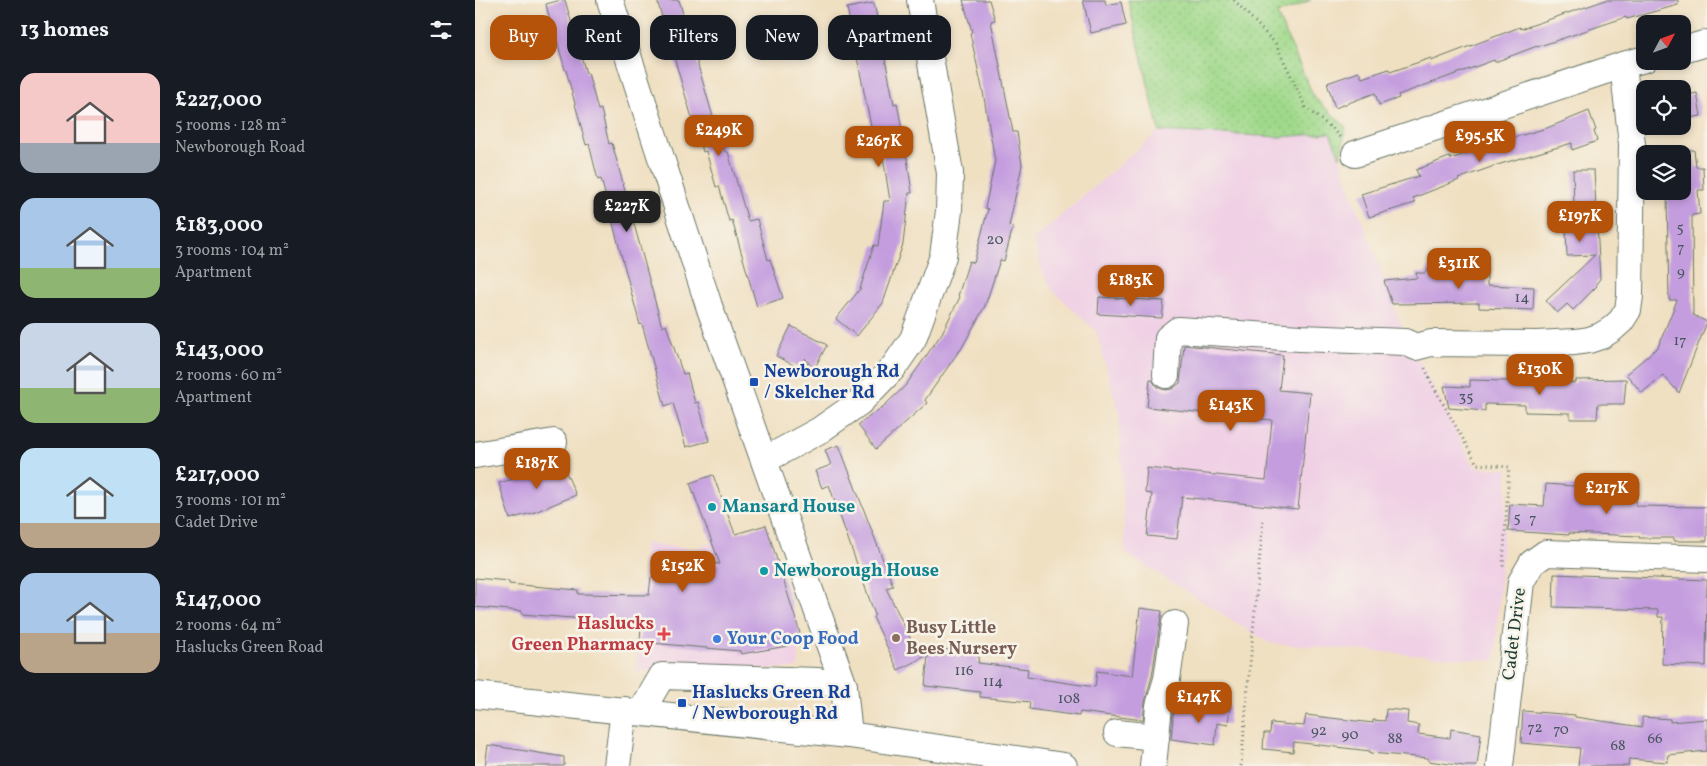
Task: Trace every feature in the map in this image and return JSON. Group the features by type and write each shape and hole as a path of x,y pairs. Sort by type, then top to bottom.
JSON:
{"street":[{"path":"610,0 709,306 844,686 849,735"},
{"path":"765,460 820,430 860,402 893,368 913,338 943,256 949,211 950,173 920,0"},
{"path":"1691,48 1707,43"},
{"path":"1165,375 1168,338 1178,330 1300,338 1405,342 1423,345 1536,344 1575,342 1601,336 1612,329 1629,310 1631,296 1634,62 1355,154"},
{"path":"475,455 554,442"},
{"name":"Cadet Drive","path":"1500,766 1521,582 1532,563 1546,553 1707,559"},
{"path":"1153,766 1159,706 1167,679 1175,624"},
{"path":"617,766 633,711 663,676 818,681 844,686"},
{"path":"475,695 849,735 1024,764 1063,766"},
{"path":"1117,733 1156,737"}],"path":[{"path":"1234,0 1276,44 1306,108 1333,129 1355,154"},
{"path":"1423,345 1431,382 1477,464 1509,468 1503,576"},
{"path":"1241,766 1263,519"}],"shaded area":[{"path":"1159,131 1281,137 1330,133 1404,332 1475,467 1508,469 1495,661 1269,643 1125,553 1119,413 1096,331 1052,290 1041,268 1034,239"},
{"path":"766,525 800,633 798,668 636,671 645,543 694,549"}],"green space":[{"path":"1128,0 1311,0 1277,14 1314,97 1346,127 1340,157 1330,133 1281,137 1159,131"}],"building":[{"path":"565,0 569,15 567,15 567,60 582,60 586,73 588,73 598,110 601,109 609,144 612,143 662,327 666,325 683,374 687,373 695,403 698,402 709,441 686,447 673,403 665,406 642,324 640,325 601,179 598,180 589,144 586,145 565,70 557,40 557,15 549,15 546,4"},
{"path":"657,0 679,0 683,15 661,15"},
{"path":"963,0 989,0 995,20 991,21 1013,132 1017,132 1022,165 1009,226 1013,227 1004,261 1000,260 985,306 960,351 925,400 927,403 876,449 858,425 884,406 906,385 942,333 960,297 958,296 969,261 974,263 988,209 985,208 995,161 970,33 972,32"},
{"path":"1083,0 1105,0 1106,5 1121,2 1126,25 1091,33"},
{"path":"1606,0 1678,0 1678,5 1627,19 1626,17 1495,62 1494,60 1398,95 1399,98 1379,105 1375,93 1335,108 1327,83 1359,72 1362,78 1389,69 1390,72 1431,58 1431,61 1520,27 1521,29"},
{"path":"874,3 876,15 848,15 847,8"},
{"path":"675,60 696,60 725,152 728,152 748,221 757,219 768,260 770,259 783,298 757,307 732,220 729,221 719,186 716,187 706,151 703,152 694,118 692,118"},
{"path":"858,60 885,60 894,104 897,103 912,193 909,193 903,244 883,303 857,336 836,319 860,289 874,245 878,246 884,201 890,201 882,150 876,151"},
{"path":"1697,93 1701,116 1691,118 1691,94"},
{"path":"1589,111 1596,130 1594,131 1597,141 1572,150 1572,143 1497,165 1413,198 1415,203 1369,217 1361,194 1419,176 1416,170 1449,157 1451,159 1547,128"},
{"path":"1691,150 1694,150 1696,167 1703,167 1704,190 1698,190 1700,214 1692,215 1693,315 1707,322 1679,393 1663,375 1642,393 1626,374 1658,347 1677,300 1669,300 1667,200 1691,200"},
{"path":"1573,170 1594,170 1600,279 1596,284 1597,286 1573,310 1567,304 1557,313 1546,301 1595,255 1567,256 1565,205 1574,205"},
{"path":"1434,261 1441,265 1448,265 1448,268 1487,269 1487,285 1534,287 1533,310 1479,308 1479,303 1392,304 1384,281 1417,278 1416,273 1425,273"},
{"path":"1099,297 1164,301 1162,318 1098,314"},
{"path":"791,326 827,345 814,369 805,358 812,375 776,356"},
{"path":"1184,345 1283,355 1279,390 1310,393 1298,509 1182,497 1177,539 1147,536 1152,494 1145,493 1147,468 1266,480 1272,420 1147,407 1150,380 1157,387 1165,390 1172,389 1180,383"},
{"path":"1626,379 1624,404 1598,404 1597,419 1570,419 1570,413 1525,412 1525,405 1485,404 1485,411 1449,408 1444,386 1470,387 1470,380 1576,383 1576,380"},
{"path":"839,445 893,586 886,588 914,646 979,653 978,663 1028,669 1027,677 1095,687 1097,671 1132,676 1140,608 1162,611 1143,720 1080,712 1079,716 1029,709 1030,702 980,697 980,692 925,686 928,655 898,670 873,617 875,615 829,485 822,488 815,471 831,465 825,450"},
{"path":"560,459 576,495 535,512 510,519 499,483 517,478"},
{"path":"713,475 735,534 766,525 800,633 786,638 788,646 741,654 740,651 640,642 641,624 584,622 584,619 522,614 522,611 475,607 475,578 509,581 509,584 578,590 578,594 649,595 651,577 672,579 673,560 720,564 690,483"},
{"path":"1546,484 1636,489 1636,506 1707,507 1707,541 1674,541 1674,538 1508,531 1510,504 1544,506"},
{"path":"1554,574 1707,580 1706,666 1662,664 1663,617 1658,617 1658,610 1553,607"},
{"path":"1211,704 1230,706 1228,725 1217,723 1215,745 1171,739 1174,707 1210,712"},
{"path":"1386,709 1408,711 1407,723 1419,725 1418,734 1450,738 1451,729 1481,734 1477,766 1464,766 1428,761 1428,758 1370,753 1370,751 1294,742 1293,752 1263,749 1264,733 1270,733 1271,723 1304,726 1306,715 1373,723 1373,720 1385,721"},
{"path":"1523,711 1575,715 1575,717 1642,727 1642,717 1670,719 1670,722 1707,719 1707,751 1668,755 1667,762 1629,759 1628,766 1578,766 1580,748 1521,743"},
{"path":"488,745 564,757 564,766 485,766"}],"place":[{"name":"Newborough Rd / Skelcher Rd","path":"754,382"},
{"name":"Mansard House","path":"712,507"},
{"name":"Newborough House","path":"764,571"},
{"name":"Haslucks Green Pharmacy","path":"664,634"},
{"name":"Busy Little Bees Nursery","path":"896,638"},
{"name":"Your Coop Food","path":"717,639"},
{"name":"Haslucks Green Rd / Newborough Rd","path":"682,703"}]}
